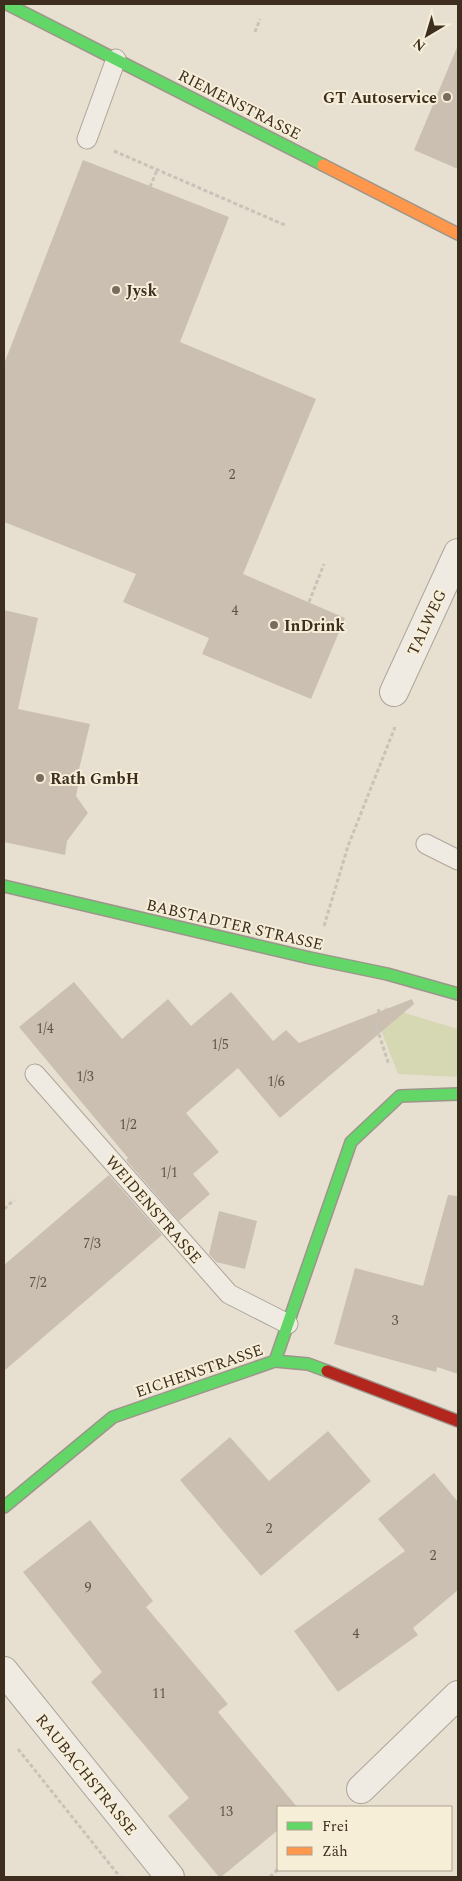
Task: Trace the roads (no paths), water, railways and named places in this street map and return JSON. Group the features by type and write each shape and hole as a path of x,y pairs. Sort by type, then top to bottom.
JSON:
{"street":[{"name":"RIEMENSTRASSE","path":"7,4 458,234"},
{"name":"TALWEG","path":"394,692 458,553"},
{"name":"BABSTADTER STRASSE","path":"4,886 310,958 387,974 458,994"},
{"path":"275,1361 351,1142 400,1096 458,1094"},
{"name":"EICHENSTRASSE","path":"4,1507 113,1417 275,1361 308,1364 458,1421"},
{"name":"RAUBACHSTRASSE","path":"4,1671 170,1877"},
{"path":"361,1789 458,1695"}],"lane":[{"path":"87,139 116,59"},
{"path":"426,844 458,860"},
{"name":"WEIDENSTRASSE","path":"36,1074 229,1294 288,1324"}],"place":[{"name":"GT Autoservice","path":"447,97"},
{"name":"Jysk","path":"116,290"},
{"name":"InDrink","path":"274,625"},
{"name":"Rath GmbH","path":"40,778"}]}
